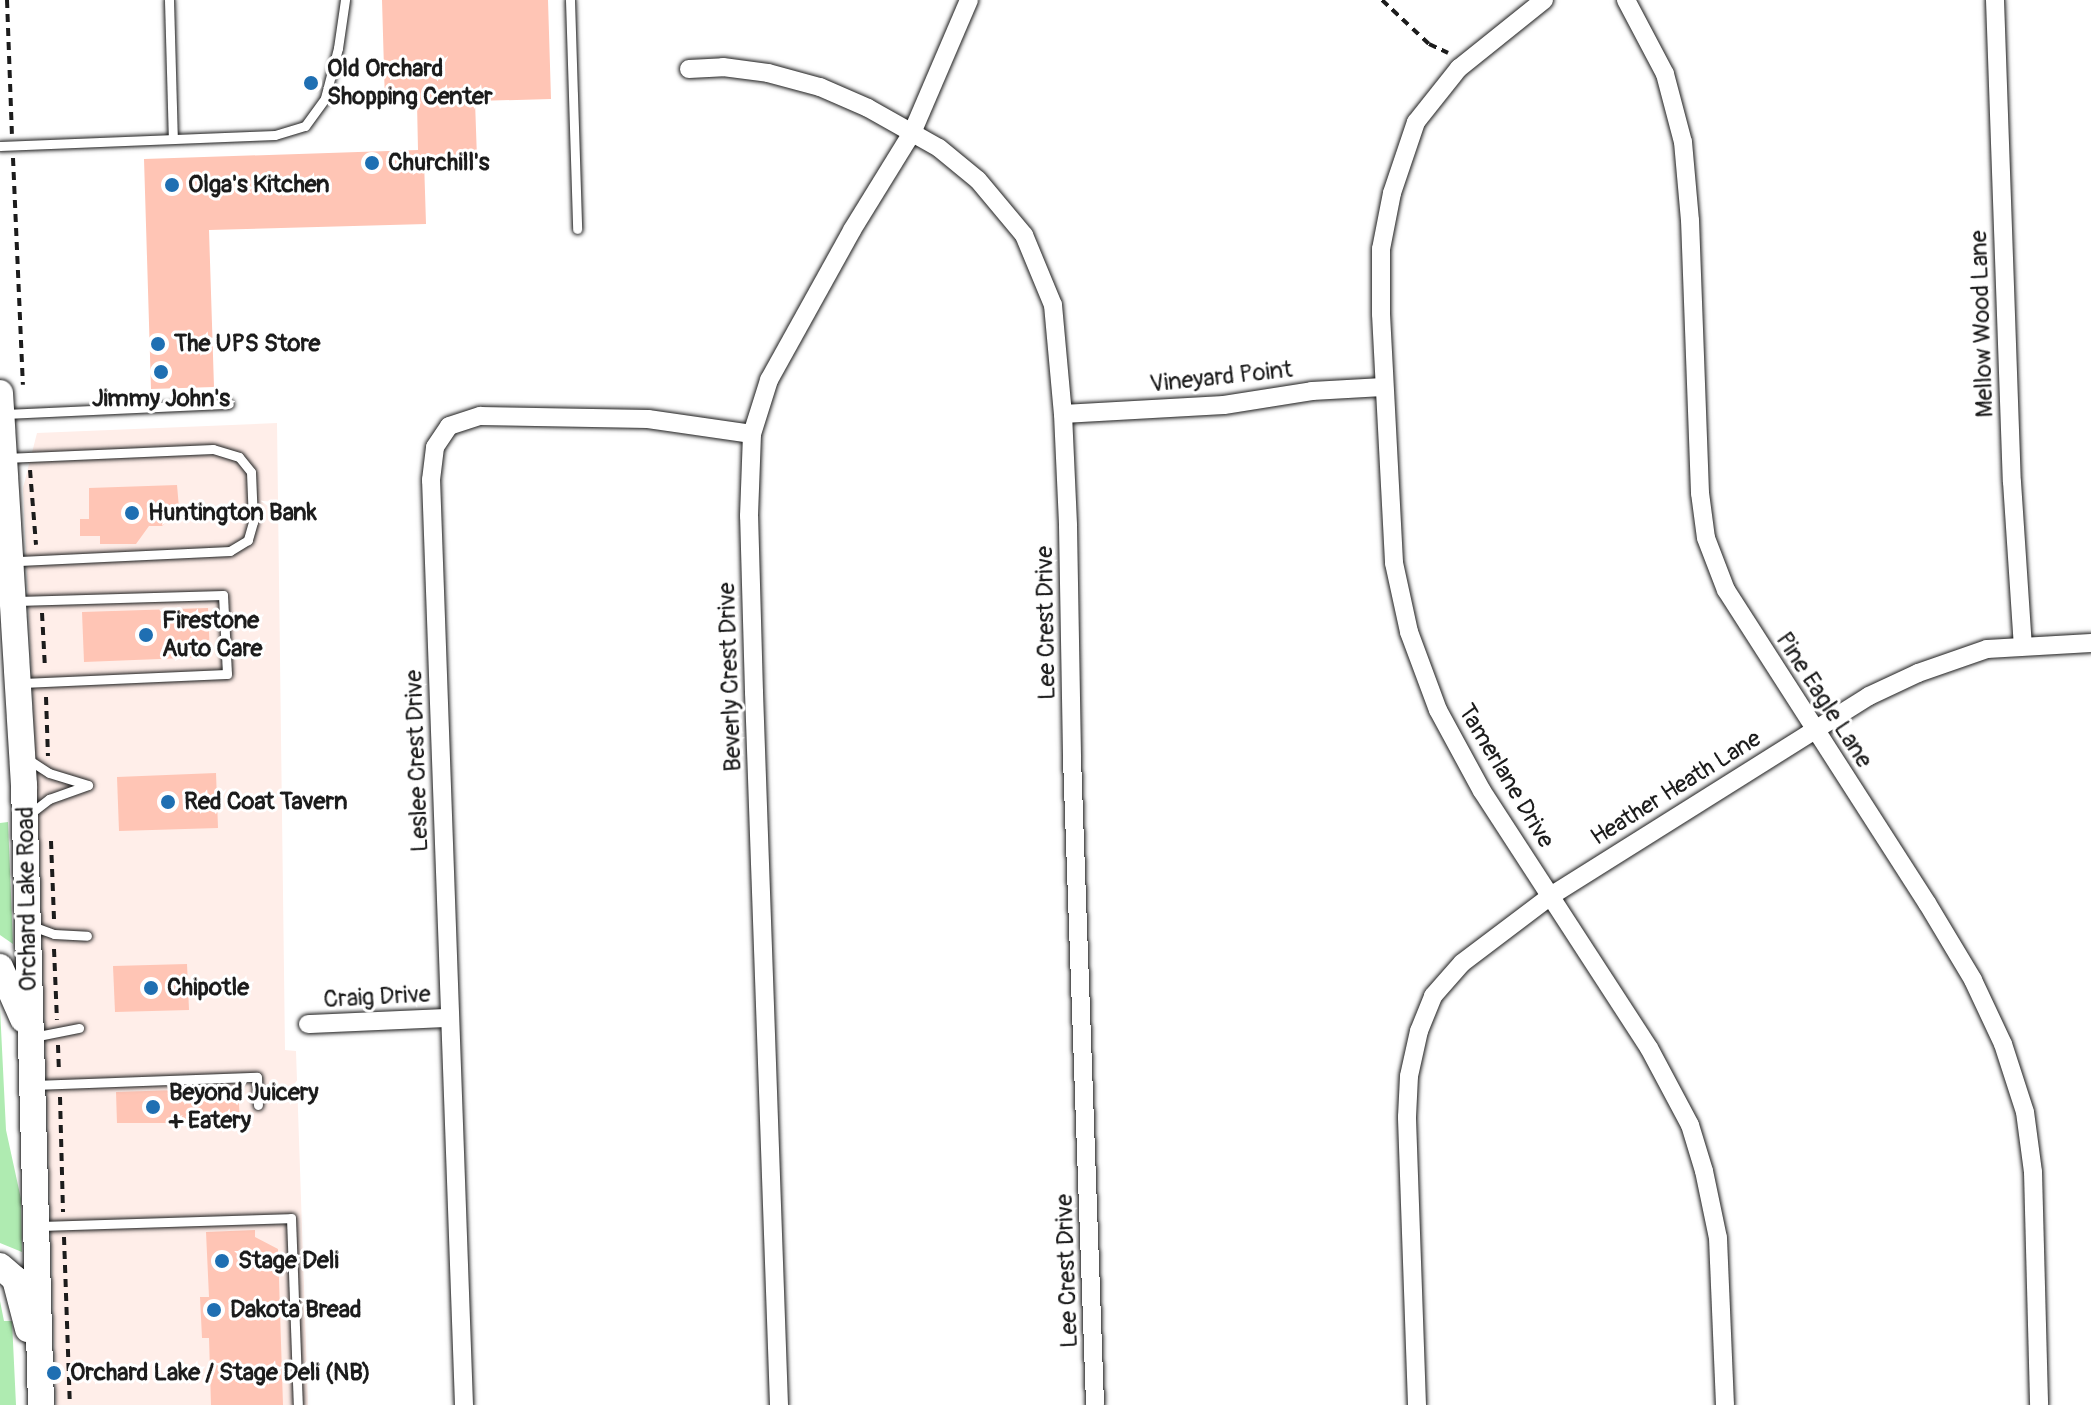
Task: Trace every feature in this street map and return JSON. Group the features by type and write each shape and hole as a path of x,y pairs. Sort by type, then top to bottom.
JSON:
{"main road":[{"path":"1,404 12,561 7,608"},
{"name":"Orchard Lake Road","path":"7,608 17,679 22,756 12,791 25,817 41,1405"},
{"path":"0,967 30,1038"},
{"path":"0,1266 15,1279 39,1371"}],"street":[{"name":"Beverly Crest Drive","path":"779,1405 749,516 752,434 769,380 852,230 912,133 969,0"},
{"name":"Tamerlane Drive","path":"1544,0 1461,66 1416,122 1392,193 1381,249 1383,387 1394,563 1409,632 1438,710 1467,764 1649,1048 1690,1125 1704,1171 1718,1238 1725,1405"},
{"name":"Pine Eagle Lane","path":"1626,0 1665,74 1683,142 1690,220 1700,493 1706,538 1726,590 1965,967 2003,1044 2025,1112 2033,1172 2039,1405"},
{"name":"Mellow Wood Lane","path":"1995,0 2012,482 2023,646"},
{"name":"Lee Crest Drive","path":"689,69 723,67 768,73 820,87 939,148 978,180 1024,235 1053,305 1063,414 1095,1405"},
{"name":"Vineyard Point","path":"1063,414 1224,405 1312,391 1383,387"},
{"name":"Leslee Crest Drive","path":"464,1405 431,480 435,447 449,426 480,416 648,419 752,434"},
{"name":"Heather Heath Lane","path":"1417,1405 1407,1117 1409,1076 1419,1031 1433,996 1462,963 1552,895 1869,696 1918,673 1987,649 2091,643"},
{"name":"Craig Drive","path":"308,1024 448,1018"}],"lane":[{"path":"169,0 173,139"},
{"path":"0,146 275,135 305,126 325,98 338,48 345,0"},
{"path":"570,0 577,229"},
{"path":"1,404 229,404"},
{"path":"5,458 213,449 239,457 251,472 253,522 248,540 230,551 12,561"},
{"path":"7,608 223,595 227,674 17,679"},
{"path":"22,756 49,773 88,785 49,799 25,817"},
{"path":"27,925 54,934 87,936"},
{"path":"30,1038 79,1028"},
{"path":"30,1085 257,1077 258,1105"},
{"path":"34,1226 291,1218 298,1405"}],"path":[{"path":"1382,0 1429,44 1446,51 1461,66"}],"shaded area":[{"path":"277,423 285,1050 296,1051 308,1405 56,1405 39,833 23,488 37,433"}],"green space":[{"path":"8,822 13,944 0,935 0,823"},
{"path":"0,1008 6,1130 21,1199 22,1252 0,1243"},
{"path":"0,1301 4,1321 12,1321 16,1405 0,1405"}],"building":[{"path":"382,0 548,0 551,99 475,101 477,158 424,160 426,224 209,230 214,387 151,389 144,159 418,150 417,103 385,104"},
{"name":"Huntington Bank","path":"177,485 179,508 162,526 149,526 136,544 100,544 100,536 80,536 80,519 89,519 89,488"},
{"name":"Firestone Auto Care","path":"208,608 210,657 84,662 82,612"},
{"name":"Red Coat Tavern","path":"216,773 218,828 119,831 117,777"},
{"name":"Chipotle","path":"187,964 189,1010 115,1012 113,966"},
{"path":"238,1088 240,1123 117,1123 116,1092"},
{"path":"255,1230 255,1237 278,1249 283,1405 211,1405 209,1338 202,1338 200,1297 209,1297 206,1232"}],"place":[{"name":"Old Orchard Shopping Center","path":"311,83"},
{"name":"Churchill's","path":"372,163"},
{"name":"Olga's Kitchen","path":"172,185"},
{"name":"The UPS Store","path":"158,344"},
{"name":"Jimmy John's","path":"161,372"},
{"name":"Huntington Bank","path":"132,513"},
{"name":"Firestone Auto Care","path":"146,635"},
{"name":"Red Coat Tavern","path":"168,802"},
{"name":"Chipotle","path":"151,988"},
{"name":"Beyond Juicery + Eatery","path":"153,1107"},
{"name":"Stage Deli","path":"222,1261"},
{"name":"Dakota Bread","path":"214,1310"},
{"name":"Orchard Lake / Stage Deli (NB)","path":"54,1373"}]}
